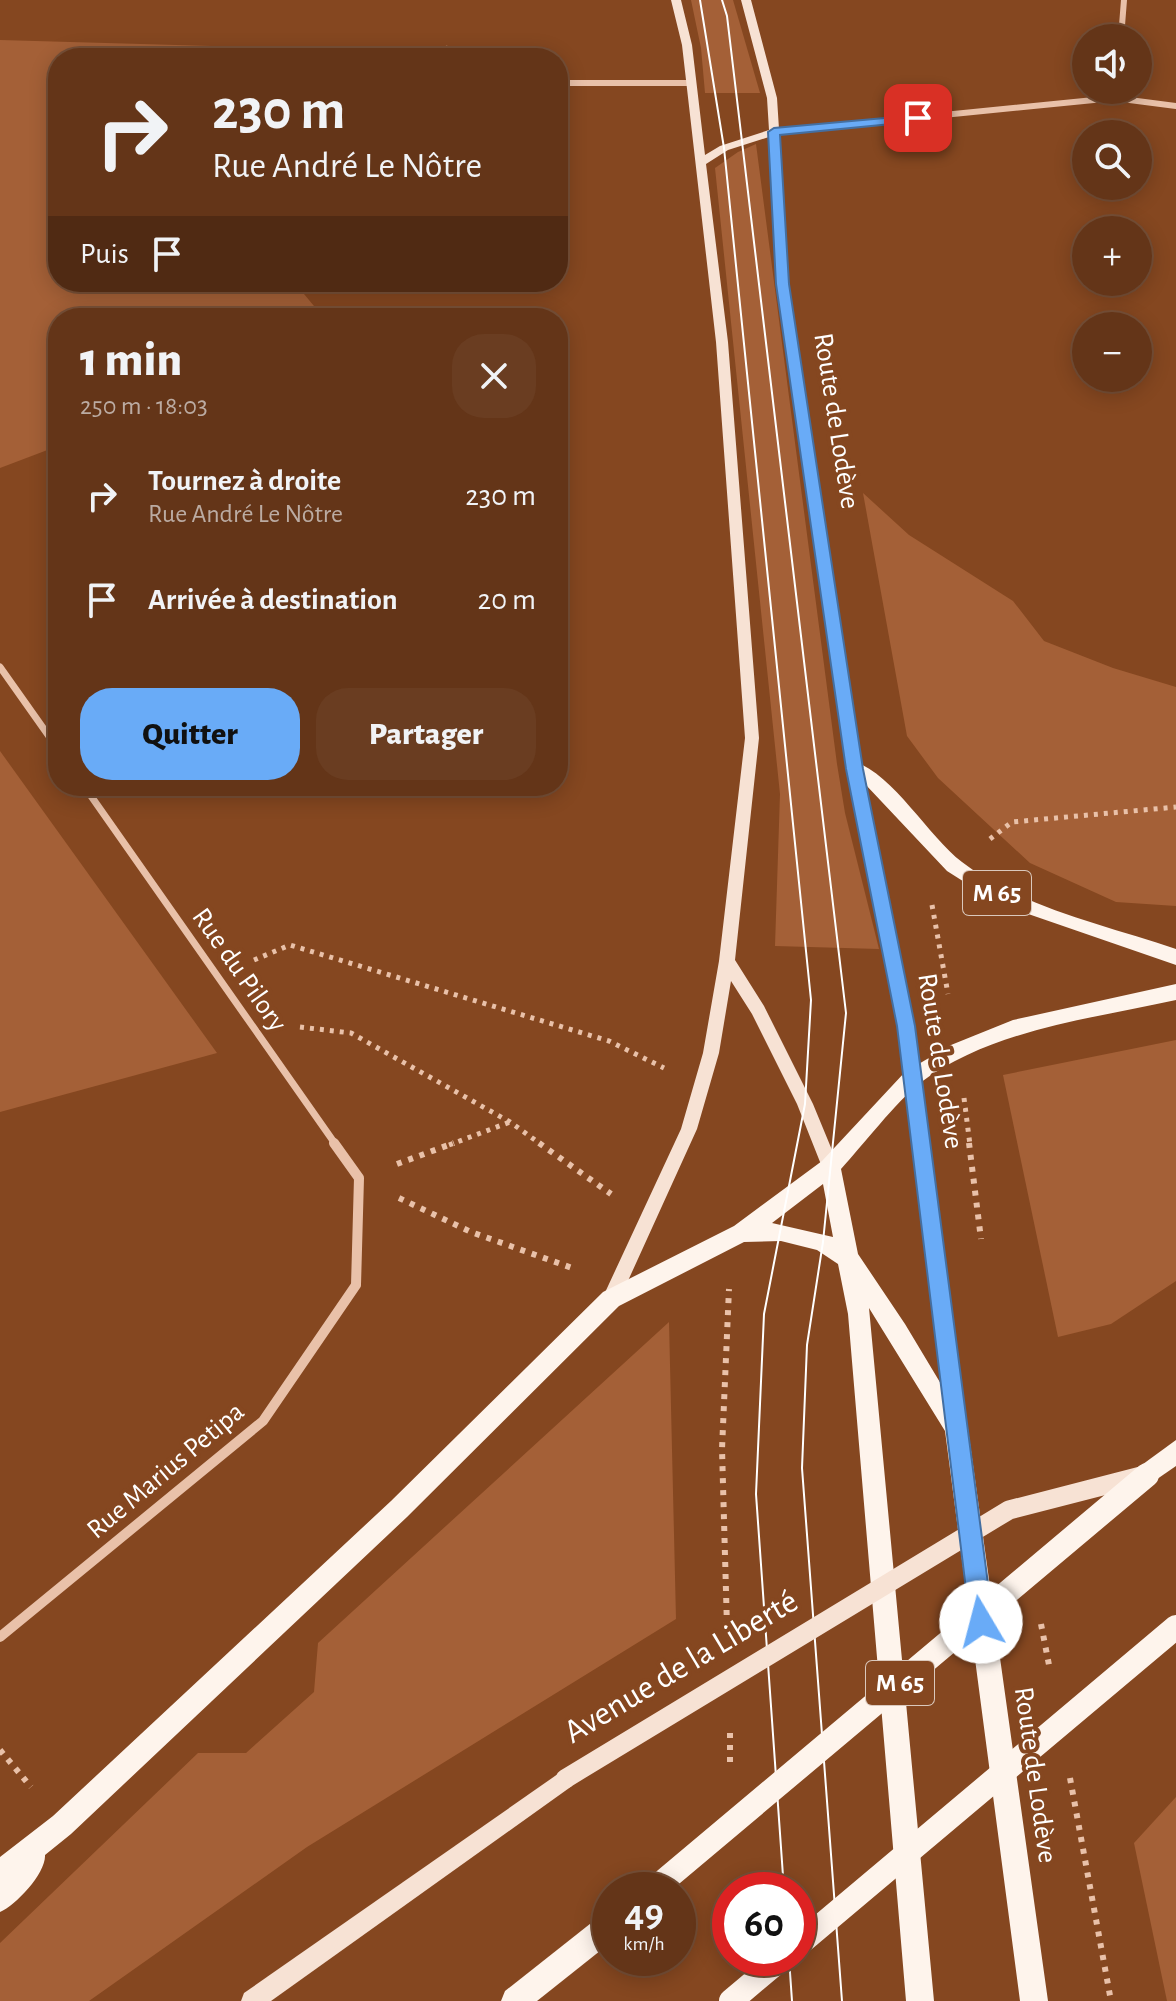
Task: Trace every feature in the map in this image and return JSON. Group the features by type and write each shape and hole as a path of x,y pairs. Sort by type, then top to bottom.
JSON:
{"main road":[{"path":"611,1299 689,1129 711,1053 727,961 752,738 722,342 687,45 676,0"},
{"name":"Route de Lodève","path":"746,0 772,98 783,284 855,769 906,1026 956,1429 1034,2001"},
{"path":"700,163 724,148 774,132"},
{"name":"M 65","path":"855,769 871,779 954,866 1006,899 1176,957"},
{"path":"727,961 758,1010 805,1104 830,1167 849,1259 859,1314 920,2001"},
{"path":"0,1874 62,1825 399,1509 611,1299 742,1233 830,1167 912,1078 958,1051 1013,1028 1176,992"},
{"path":"742,1233 781,1232 823,1242 849,1259 956,1429"},
{"name":"Avenue de la Liberté","path":"252,2001 565,1779 1009,1510 1147,1475 1176,1451"},
{"name":"M 65","path":"674,1872 1147,1475"},
{"path":"816,1930 1176,1627"},
{"path":"0,1898 62,1825"},
{"path":"515,2001 592,1940"},
{"path":"731,2001 761,1976"}],"street":[{"path":"1122,24 1124,0"},
{"path":"568,83 690,83"},
{"path":"774,132 1072,102"},
{"path":"1152,103 1176,106"},
{"path":"0,667 48,735"},
{"name":"Rue du Pilory","path":"91,796 359,1178"},
{"name":"Rue Marius Petipa","path":"0,1637 263,1421 356,1285 359,1178"}],"path":[{"path":"954,866 1012,822 1176,807"},
{"path":"216,975 290,945 609,1041 671,1071"},
{"path":"248,1020 351,1033 510,1122 612,1195"},
{"path":"359,1178 510,1122"},
{"path":"359,1178 471,1232 579,1271"}],"shaded area":[{"path":"691,0 733,0 760,93 705,93 701,48"},
{"path":"0,40 286,48 48,48 48,292 302,292 316,308 48,308 48,450 0,468"},
{"path":"756,144 837,764 845,813 879,949 775,946 780,794 715,168"},
{"path":"863,493 909,535 1013,601 1044,641 1113,668 1176,687 1176,906 1116,902 1030,863 938,778 907,736"},
{"path":"0,751 217,1053 0,1112"},
{"path":"1176,1040 1176,1281 1111,1324 1058,1337 1003,1075"},
{"path":"669,1322 676,1619 307,1847 89,2001 0,2001 0,1943 198,1753 246,1753 314,1692 318,1643"},
{"path":"1176,1797 1176,2001 1167,2001 1134,1843"}],"tram line":[{"path":"700,0 724,148 811,1000 805,1104 764,1314 756,1494 783,1872"},
{"path":"722,0 727,16 846,1013 823,1242 807,1345 802,1468 842,2001"},
{"path":"790,1976 792,2001"}],"route":[{"path":"918,118 774,132 783,284 855,769 906,1026 981,1622"}]}
